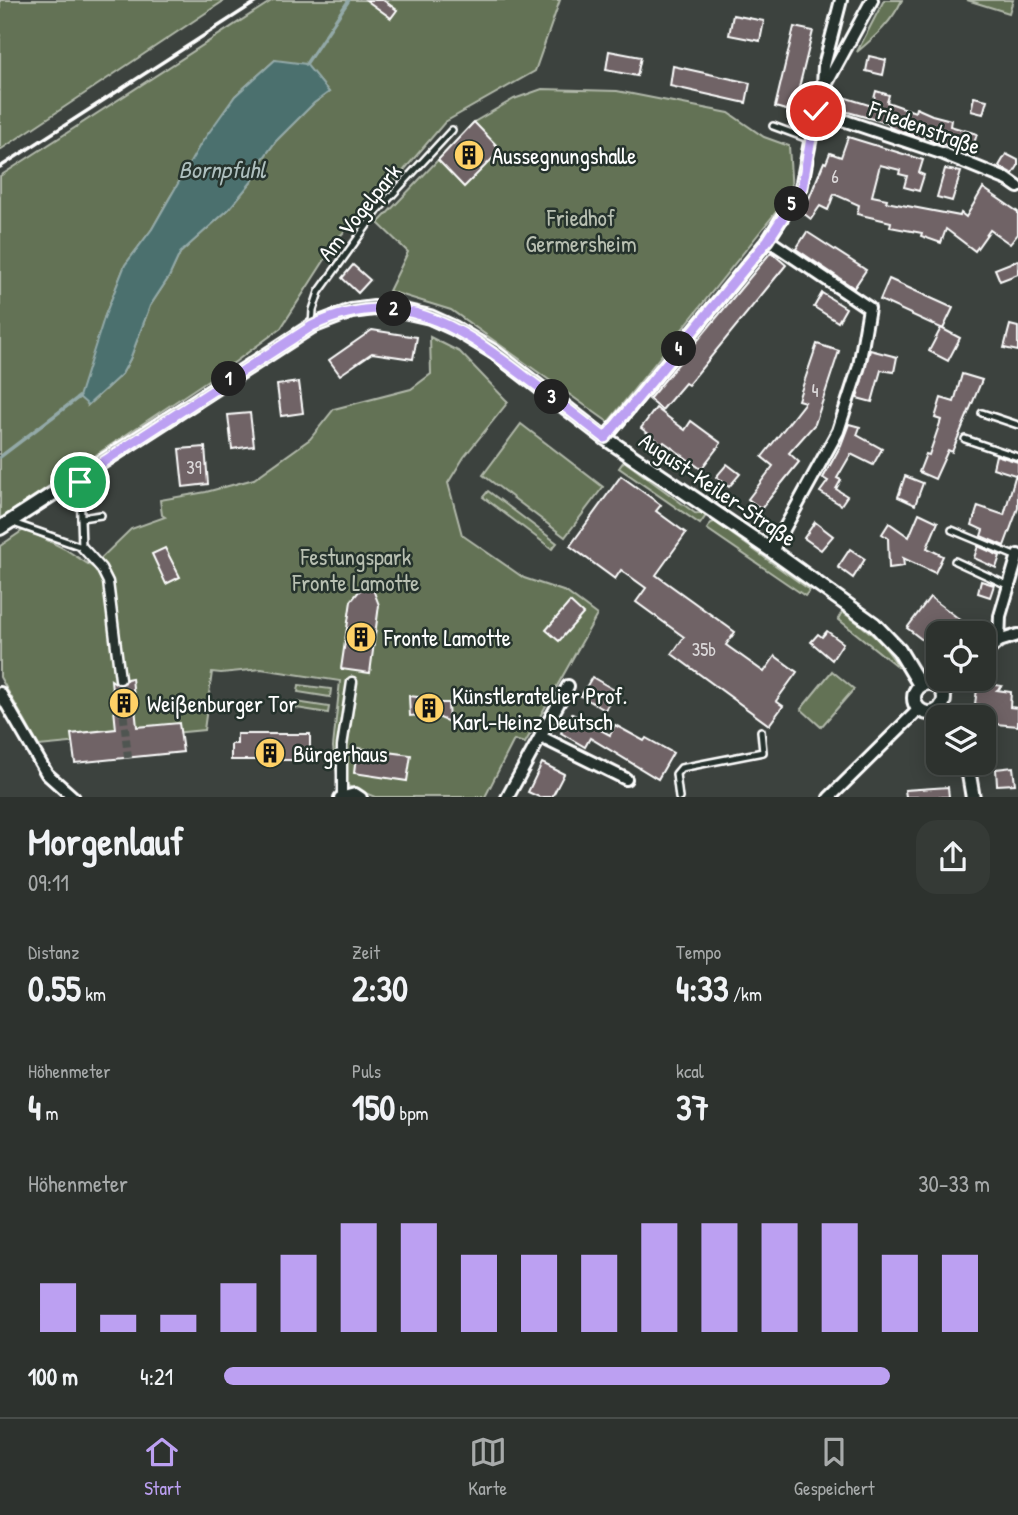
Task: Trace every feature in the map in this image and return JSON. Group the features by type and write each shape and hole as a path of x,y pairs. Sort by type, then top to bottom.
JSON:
{"street":[{"path":"822,92 824,66 841,0"},
{"path":"605,438 768,240 802,188 822,92 872,0"},
{"name":"Friedenstraße","path":"816,111 944,154 1008,180 1018,187"},
{"path":"768,240 869,308 859,366 838,431 772,551"},
{"name":"August-Keiler-Straße","path":"5,525 312,326 351,311 395,309 438,320 494,352 605,438 772,551 884,632 900,650 920,685"},
{"path":"82,547 105,575 120,679"},
{"path":"999,641 1000,616 1018,556"},
{"path":"996,644 1018,635"},
{"path":"352,682 342,746 341,797 355,794 361,797"},
{"path":"926,684 920,685 914,697 919,709 926,711"},
{"path":"507,797 568,686"},
{"path":"0,693 47,775 74,797"},
{"path":"829,797 919,709"},
{"path":"541,737 626,779"},
{"path":"969,775 973,797"}],"lane":[{"path":"774,127 811,140"},
{"name":"Am Vogelpark","path":"312,326 313,310 319,292 378,210 452,130"},
{"path":"982,413 1018,425"},
{"path":"965,439 1018,457"},
{"path":"5,525 82,547 80,477"},
{"path":"81,518 101,515"},
{"path":"952,530 1018,556"},
{"path":"955,561 1009,586"},
{"path":"679,797 676,774 681,768 763,752 761,731"}],"green space":[{"path":"0,0 225,0 0,150"},
{"path":"273,0 560,0 535,71 445,122 393,183 340,236 281,328 235,362 0,519 0,176","holes":["275,60 318,79 329,92 314,103 276,141 257,167 253,180 229,209 180,253 169,277 150,306 122,374 88,405 104,318 125,265 152,229 235,96"]},
{"path":"884,0 902,0 877,35 857,52"},
{"path":"967,0 1013,0 1009,13"},
{"name":"Friedhof Germersheim","path":"542,89 617,91 729,113 764,137 789,146 792,192 608,422 451,310 389,291 408,252 378,223 474,122 514,99"},
{"name":"Festungspark Fronte Lamotte","path":"430,337 460,352 508,402 464,457 448,483 462,535 524,578 566,592 597,615 525,743 514,740 485,797 375,797 338,782 333,747 340,681 261,669 212,672 204,730 39,746 0,677 0,546 25,529 65,549 97,570 96,563 131,529 165,517 162,515 160,500 206,492 254,479 310,439 334,409 411,389 431,374"},
{"path":"521,424 603,487 565,537 483,475"},
{"path":"624,461 695,513 704,514 700,524 619,468"},
{"path":"488,491 557,543 552,549 483,497"},
{"path":"715,522 810,590 805,596 707,529"},
{"path":"842,612 874,637 888,651 899,668 838,619"},
{"path":"832,671 854,689 821,727 801,709"},
{"path":"299,685 331,689 330,697 298,692"},
{"path":"296,702 329,707 328,713 296,708"}],"water":[{"name":"Bornpfuhl","path":"275,60 306,64 329,92 314,103 276,141 257,167 253,180 229,209 180,253 169,277 150,306 122,374 88,405 79,397 104,318 125,265 152,229 200,145 235,96"}],"building":[{"path":"366,0 383,0 397,10 391,18"},
{"path":"733,15 764,21 760,41 729,35"},
{"path":"794,27 813,31 793,112 775,107"},
{"path":"609,51 641,57 637,76 606,70"},
{"path":"869,56 886,60 883,75 866,71"},
{"path":"673,66 750,83 746,103 670,86"},
{"path":"876,91 889,95 887,102 951,120 950,126 977,134 970,156 958,151 958,148 931,141 925,135 923,139 889,127 890,124 834,108 837,95 872,106"},
{"path":"974,97 987,100 983,114 971,111"},
{"name":"Aussegnungshalle","path":"474,122 501,150 464,187 438,160"},
{"path":"848,137 923,160 919,173 924,175 919,191 904,187 907,176 899,174 900,170 880,165 872,196 887,199 886,202 960,216 961,213 966,217 983,188 1018,212 1018,234 1010,244 990,230 975,251 946,229 941,243 921,236 922,233 890,227 891,222 857,214 859,205 834,194 828,210 820,206 811,219 803,213 824,162 826,163 830,153 841,157"},
{"path":"1006,154 1018,160 1013,174 999,166"},
{"path":"945,169 961,172 952,201 937,197"},
{"path":"807,232 866,270 854,288 796,249"},
{"path":"771,252 786,265 688,385 685,383 662,410 649,399"},
{"path":"1018,260 1018,274 1000,281 995,269"},
{"path":"353,265 370,280 358,293 342,278"},
{"path":"889,279 953,308 943,329 880,300"},
{"path":"822,293 846,308 838,322 814,307"},
{"path":"1010,325 1018,327 1018,351 1004,348"},
{"path":"941,328 960,338 948,361 929,351"},
{"path":"372,330 417,337 413,359 372,353 340,375 329,360"},
{"path":"817,344 839,351 815,424 789,453 799,462 761,509 748,499 773,466 762,457 805,402 798,400"},
{"path":"870,350 897,357 894,372 881,370 872,402 857,398"},
{"path":"962,374 982,380 952,452 948,450 935,479 919,472 926,454 929,455 941,420 935,418 941,398 954,402"},
{"path":"299,382 303,413 281,416 277,385"},
{"path":"656,408 685,430 691,421 721,443 701,469 641,428"},
{"path":"250,413 254,446 232,449 228,415"},
{"path":"849,424 860,427 857,435 882,449 873,465 851,454 837,478 841,480 836,489 847,496 841,505 820,492 828,481 823,478"},
{"path":"205,447 208,484 183,487 179,449"},
{"path":"996,455 1018,462 1018,476 993,468"},
{"path":"727,464 740,474 729,487 716,477"},
{"path":"621,476 661,505 656,511 686,533 656,575 735,632 726,645 764,672 775,656 797,672 776,701 783,706 769,725 672,654 684,637 636,602 646,588 621,570 615,579 570,546"},
{"path":"905,476 923,483 915,505 898,497"},
{"path":"1015,477 1018,477 1018,508 1004,546 981,536 983,530 972,525 978,506 1004,515"},
{"path":"919,513 938,522 927,548 943,556 935,573 903,558 904,566 889,568 888,538 882,534 889,523 909,537"},
{"path":"815,522 833,536 821,550 804,538"},
{"path":"978,546 1000,556 996,568 974,558"},
{"path":"165,548 180,577 166,584 152,554"},
{"path":"850,549 865,559 853,578 838,567"},
{"name":"Fronte Lamotte","path":"369,579 379,605 370,673 341,669 351,601"},
{"path":"981,581 994,585 990,597 978,593"},
{"path":"930,597 962,621 926,621 926,643 907,628"},
{"path":"570,602 583,614 559,641 546,630"},
{"path":"827,631 843,643 832,660 811,642 818,634 822,637"},
{"path":"592,677 616,691 605,710 581,696"},
{"name":"Weißenburger Tor","path":"132,678 137,727 179,723 183,752 75,763 71,734 116,729 111,680 120,686"},
{"path":"996,685 1002,686 997,690 1011,692 1010,707 1018,708 1018,726 996,724 996,705 975,704 977,691 996,691"},
{"name":"Künstleratelier Prof. Karl-Heinz Deutsch","path":"409,696 435,699 436,703 448,703 449,722 431,714 410,716"},
{"path":"572,714 610,735 615,725 673,753 658,779 590,738 585,747 561,733"},
{"name":"Bürgerhaus","path":"237,734 310,734 310,760 231,760 231,744 237,744"},
{"path":"357,748 411,755 407,781 354,773"},
{"path":"542,763 564,774 552,797 539,797 528,792"},
{"path":"1013,767 1015,784 997,785 996,769"},
{"path":"948,787 949,797 906,797 905,790"}],"waterway":[{"name":"Bornpfuhl","path":"306,64 349,0"},
{"name":"Bornpfuhl","path":"0,457 79,397"}],"tunnel":[{"path":"120,679 128,758"}],"railway":[{"path":"0,167 259,0"}],"place":[{"name":"Aussegnungshalle","path":"469,155"},
{"name":"Fronte Lamotte","path":"361,637"},
{"name":"Weißenburger Tor","path":"124,703"},
{"name":"Künstleratelier Prof. Karl-Heinz Deutsch","path":"429,708"},
{"name":"Bürgerhaus","path":"270,753"}],"route":[{"path":"80,482 80,477 312,326 351,311 374,308 395,309 430,317 454,328 494,352 605,438 768,240 802,188 816,111"}]}
